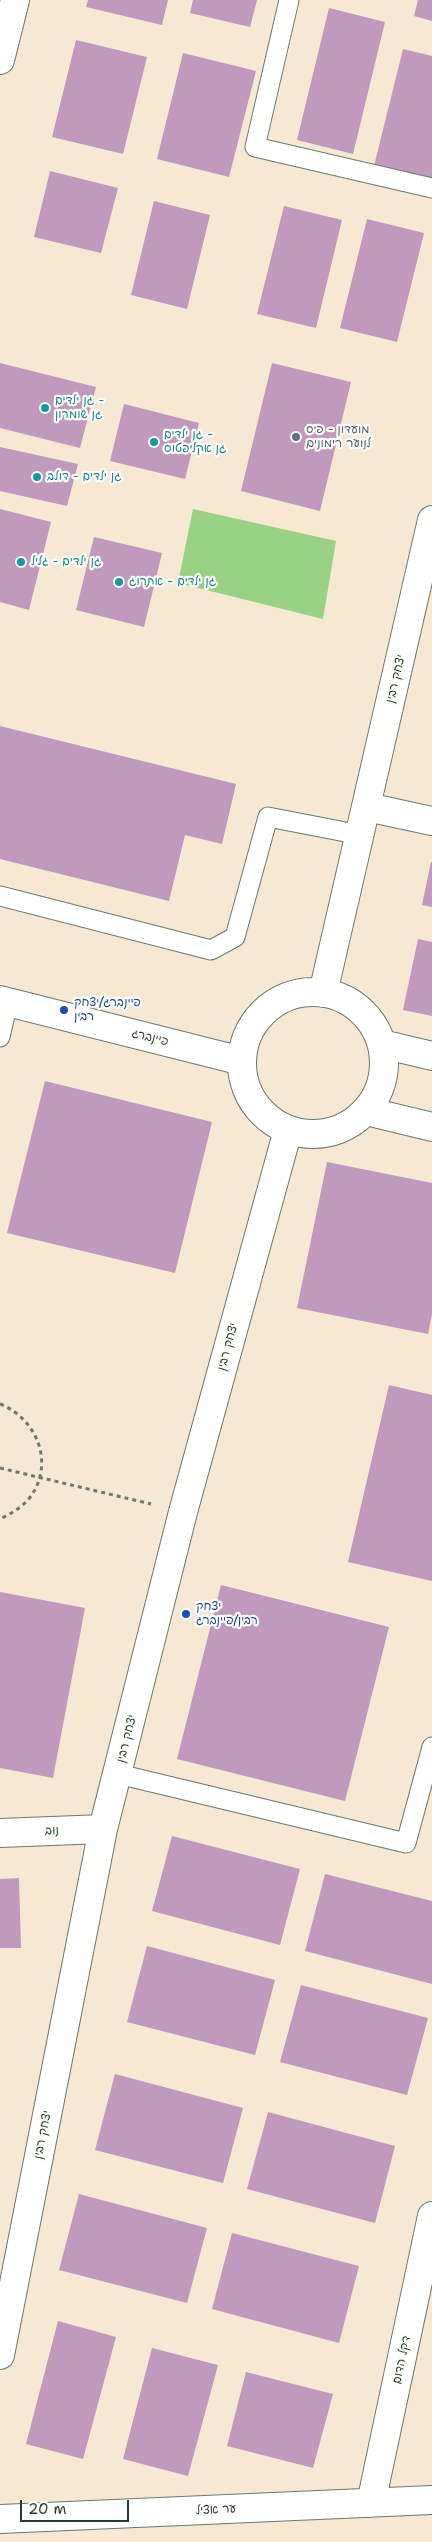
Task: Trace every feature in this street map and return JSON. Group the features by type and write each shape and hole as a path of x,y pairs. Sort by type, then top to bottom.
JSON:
{"street":[{"path":"0,60 8,14"},
{"name":"יצחק רבין","path":"323,993 429,553 432,520"},
{"path":"368,807 432,821"},
{"path":"299,993 323,993 343,998 360,1010 374,1025 382,1044 385,1067 380,1091 366,1111 350,1124 330,1133 309,1135 288,1130 269,1119 254,1103 245,1083 242,1061 246,1038 258,1017 277,1002 299,993"},
{"name":"פיינברג","path":"4,1001 242,1061"},
{"path":"382,1044 432,1056"},
{"path":"366,1111 432,1127"},
{"name":"יצחק רבין","path":"0,2355 103,1829 183,1512 288,1130"},
{"name":"נוב","path":"0,1832 103,1829"},
{"name":"דקל הדום","path":"371,2503 432,2216"},
{"name":"ער אציל","path":"0,2520 432,2500"}],"lane":[{"path":"289,0 255,147 432,188"},
{"path":"0,896 211,950 235,937 268,817 361,835"},
{"path":"0,1037 4,1001"},
{"path":"118,1774 406,1844 432,1747"}],"path":[{"path":"0,1404 12,1409 28,1422 38,1439 42,1458 40,1477 31,1496 17,1510 0,1519"},
{"path":"0,1468 183,1512"}],"green space":[{"path":"193,509 336,541 323,619 178,583"}],"building":[{"path":"88,0 168,0 162,25 86,7"},
{"path":"193,0 257,0 250,27 190,13"},
{"path":"418,0 432,0 432,21 414,16"},
{"path":"329,8 385,22 353,154 297,140"},
{"path":"76,40 147,57 123,154 52,137"},
{"path":"403,49 432,56 432,185 373,170"},
{"path":"183,53 256,71 229,177 157,159"},
{"path":"50,171 118,188 101,253 34,237"},
{"path":"154,201 210,215 187,309 131,295"},
{"path":"284,206 342,220 316,328 257,314"},
{"path":"367,219 424,233 397,342 340,328"},
{"name":"גן ילדים - גן שומרון","path":"0,363 96,387 80,448 0,428"},
{"name":"מועדון - פיס לנוער רימונים","path":"272,363 351,382 320,511 241,491"},
{"name":"גן ילדים - גן אקליפטוס","path":"124,404 199,423 185,479 110,461"},
{"name":"גן ילדים - דולב","path":"0,447 78,464 67,506 0,491"},
{"name":"גן ילדים - גליל","path":"0,509 51,522 29,610 0,602"},
{"name":"גן ילדים - אתרוג","path":"94,537 162,553 144,627 76,610"},
{"path":"0,726 236,784 222,844 185,835 169,901 0,859"},
{"path":"432,862 432,907 422,905"},
{"path":"418,939 432,942 432,1016 403,1010"},
{"path":"45,1081 212,1122 175,1273 7,1233"},
{"path":"327,1162 432,1183 432,1314 428,1334 297,1308"},
{"path":"389,1385 432,1395 432,1581 348,1562"},
{"path":"221,1585 389,1627 345,1801 177,1759"},
{"path":"0,1592 85,1608 53,1778 0,1768"},
{"path":"172,1836 300,1869 280,1945 152,1911"},
{"path":"325,1874 432,1901 432,1984 305,1951"},
{"path":"19,1878 21,1948 0,1948 0,1879"},
{"path":"147,1946 275,1980 255,2055 127,2022"},
{"path":"301,1985 428,2018 407,2095 280,2062"},
{"path":"115,2074 243,2108 223,2183 95,2150"},
{"path":"268,2112 395,2146 375,2223 247,2189"},
{"path":"79,2194 207,2228 187,2303 59,2270"},
{"path":"232,2233 359,2266 339,2343 212,2309"},
{"path":"58,2321 116,2337 83,2459 26,2444"},
{"path":"152,2348 218,2365 188,2476 123,2459"},
{"path":"246,2372 333,2394 313,2468 227,2446"}],"place":[{"name":"גן ילדים - גן שומרון","path":"45,408"},
{"name":"מועדון - פיס לנוער רימונים","path":"296,437"},
{"name":"גן ילדים - גן אקליפטוס","path":"154,442"},
{"name":"גן ילדים - דולב","path":"37,477"},
{"name":"גן ילדים - גליל","path":"21,562"},
{"name":"גן ילדים - אתרוג","path":"119,582"},
{"name":"פיינברג/יצחק רבין","path":"64,1010"},
{"name":"יצחק רבין/פיינברג","path":"186,1614"}]}
